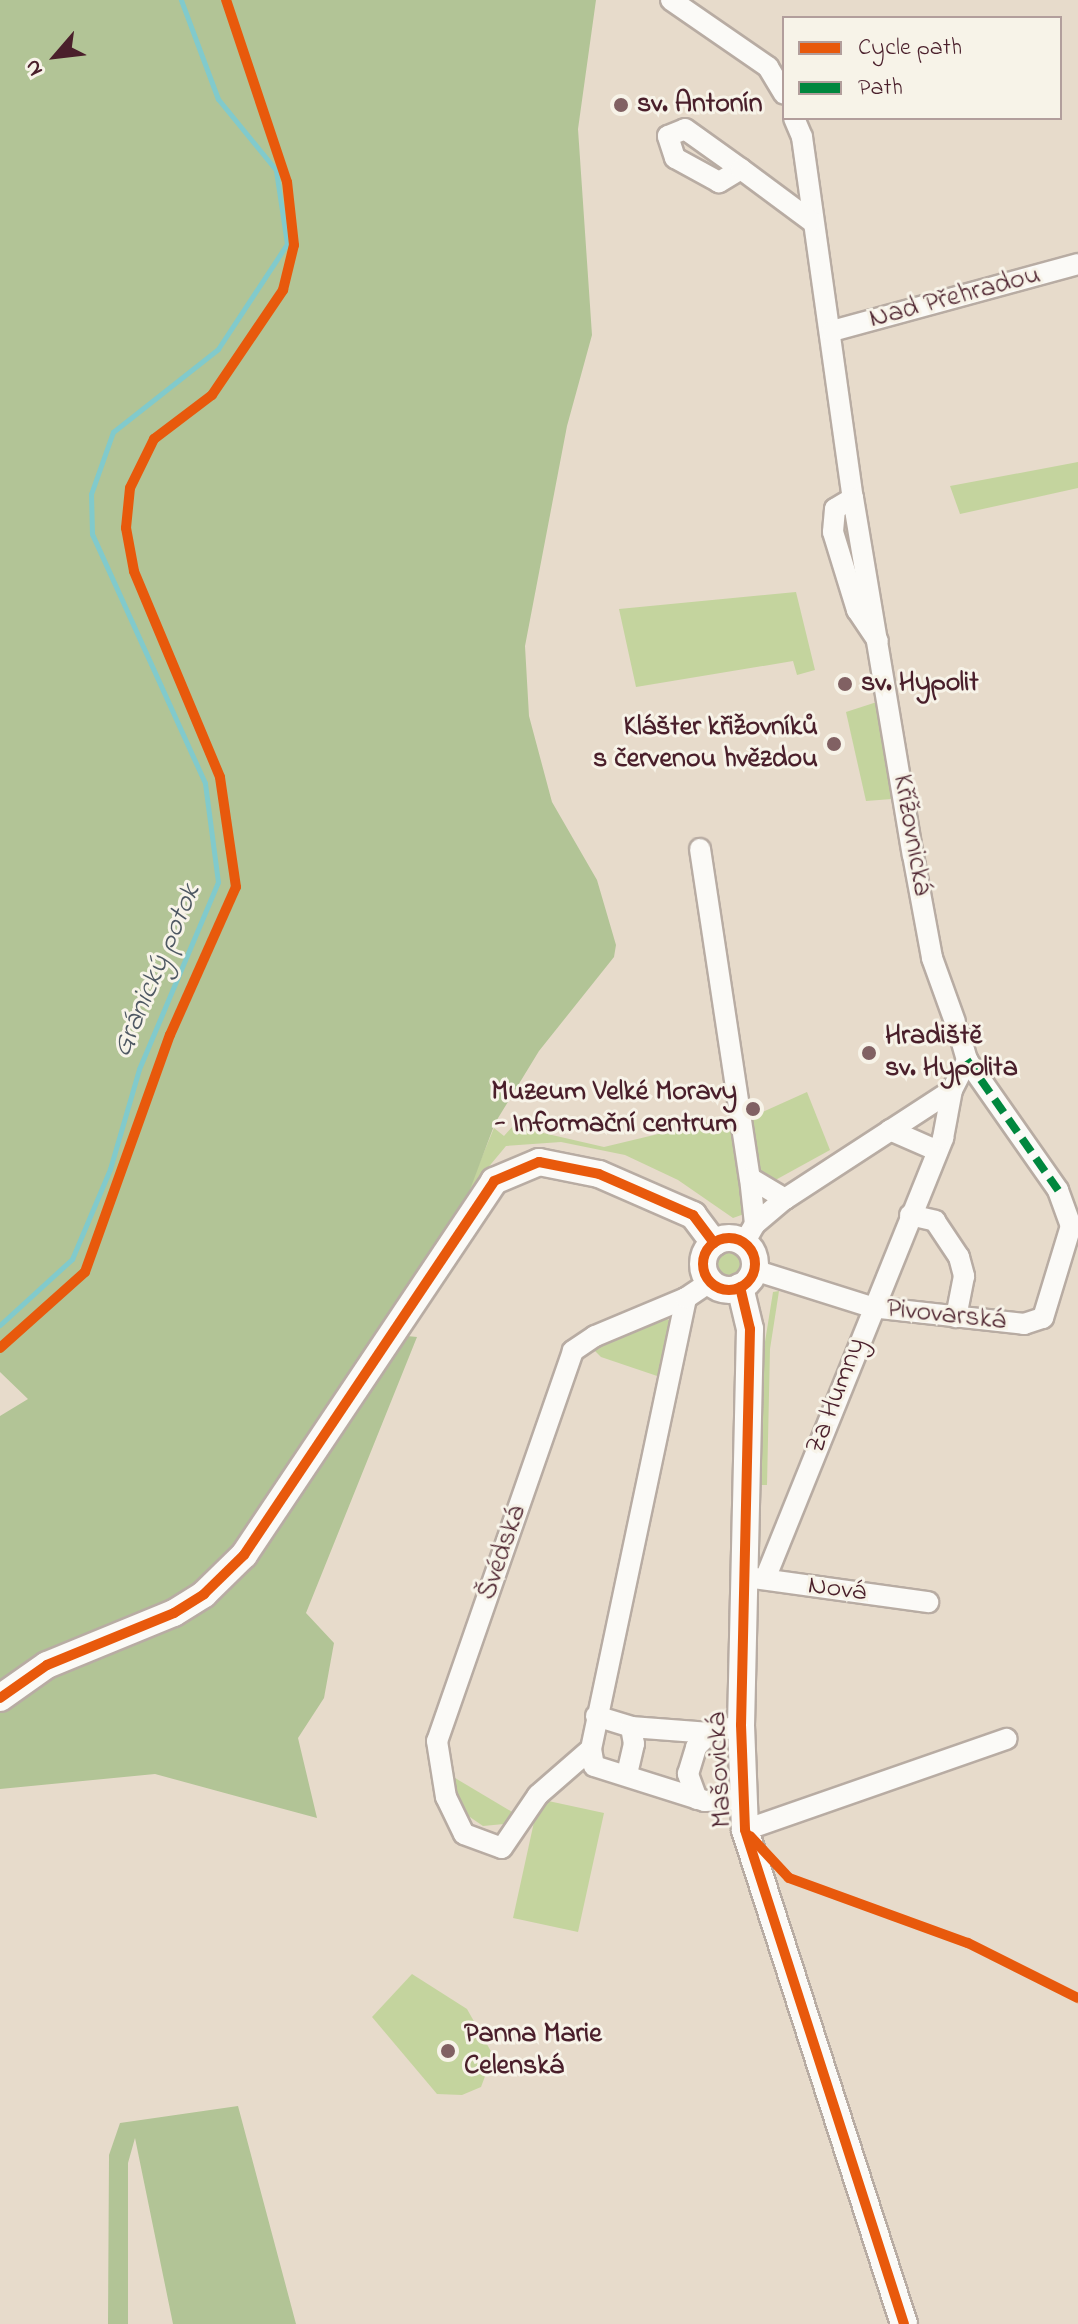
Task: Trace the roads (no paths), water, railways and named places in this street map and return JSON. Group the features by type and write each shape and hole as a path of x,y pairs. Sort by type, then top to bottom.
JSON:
{"street":[{"path":"671,0 768,67 781,87"},
{"name":"Křížovnická","path":"795,120 802,137 811,221 832,331 853,498 835,509 833,532 857,610 881,644 932,958 967,1060"},
{"path":"741,169 811,221"},
{"name":"Nad Přehradou","path":"832,331 1078,264"},
{"path":"700,849 750,1178 749,1234"},
{"path":"747,1278 724,1289 710,1282 703,1263 714,1243 749,1234 785,1199 952,1090 967,1060"},
{"name":"Pivovarská","path":"747,1278 871,1307 1024,1324 1043,1318 1071,1226 1058,1190 967,1060"},
{"name":"Za Humny","path":"755,1578 938,1151 952,1090"},
{"path":"890,1130 938,1151"},
{"path":"0,1698 47,1665 174,1613 204,1594 244,1555 494,1181 539,1162 599,1174 693,1215 714,1243"},
{"path":"750,1178 785,1199"},
{"path":"1058,1190 1078,1215"},
{"path":"910,1215 935,1221 959,1257 964,1276 956,1317"},
{"name":"Mašovická","path":"749,1234 753,1255 747,1278 755,1578 741,1725 745,1830 904,2324"},
{"name":"Švédská","path":"591,1749 538,1795 502,1848 464,1834 446,1797 437,1741 573,1351 595,1336 686,1298 710,1282"},
{"path":"686,1298 591,1749 594,1766 627,1774 697,1799 742,1799"},
{"name":"Nová","path":"755,1578 928,1602"},
{"path":"596,1716 631,1727 710,1733 741,1725"},
{"path":"627,1774 634,1744 631,1727"},
{"path":"697,1799 688,1774 696,1747 710,1733"},
{"name":"Mašovická","path":"745,1830 1007,1739"}],"waterway":[{"name":"Gránický potok","path":"0,1325 72,1259 110,1169 139,1069 218,882 205,783 92,534 91,494 113,432 218,349 287,244 276,170 218,99 181,0"}],"place":[{"name":"sv. Antonín","path":"621,105"},
{"name":"sv. Hypolit","path":"845,684"},
{"name":"Klášter křižovníků s červenou hvězdou","path":"834,744"},
{"name":"Hradiště sv. Hypolita","path":"869,1053"},
{"name":"Muzeum Velké Moravy - Informační centrum","path":"753,1109"},
{"name":"Panna Marie Celenská","path":"448,2051"}]}
